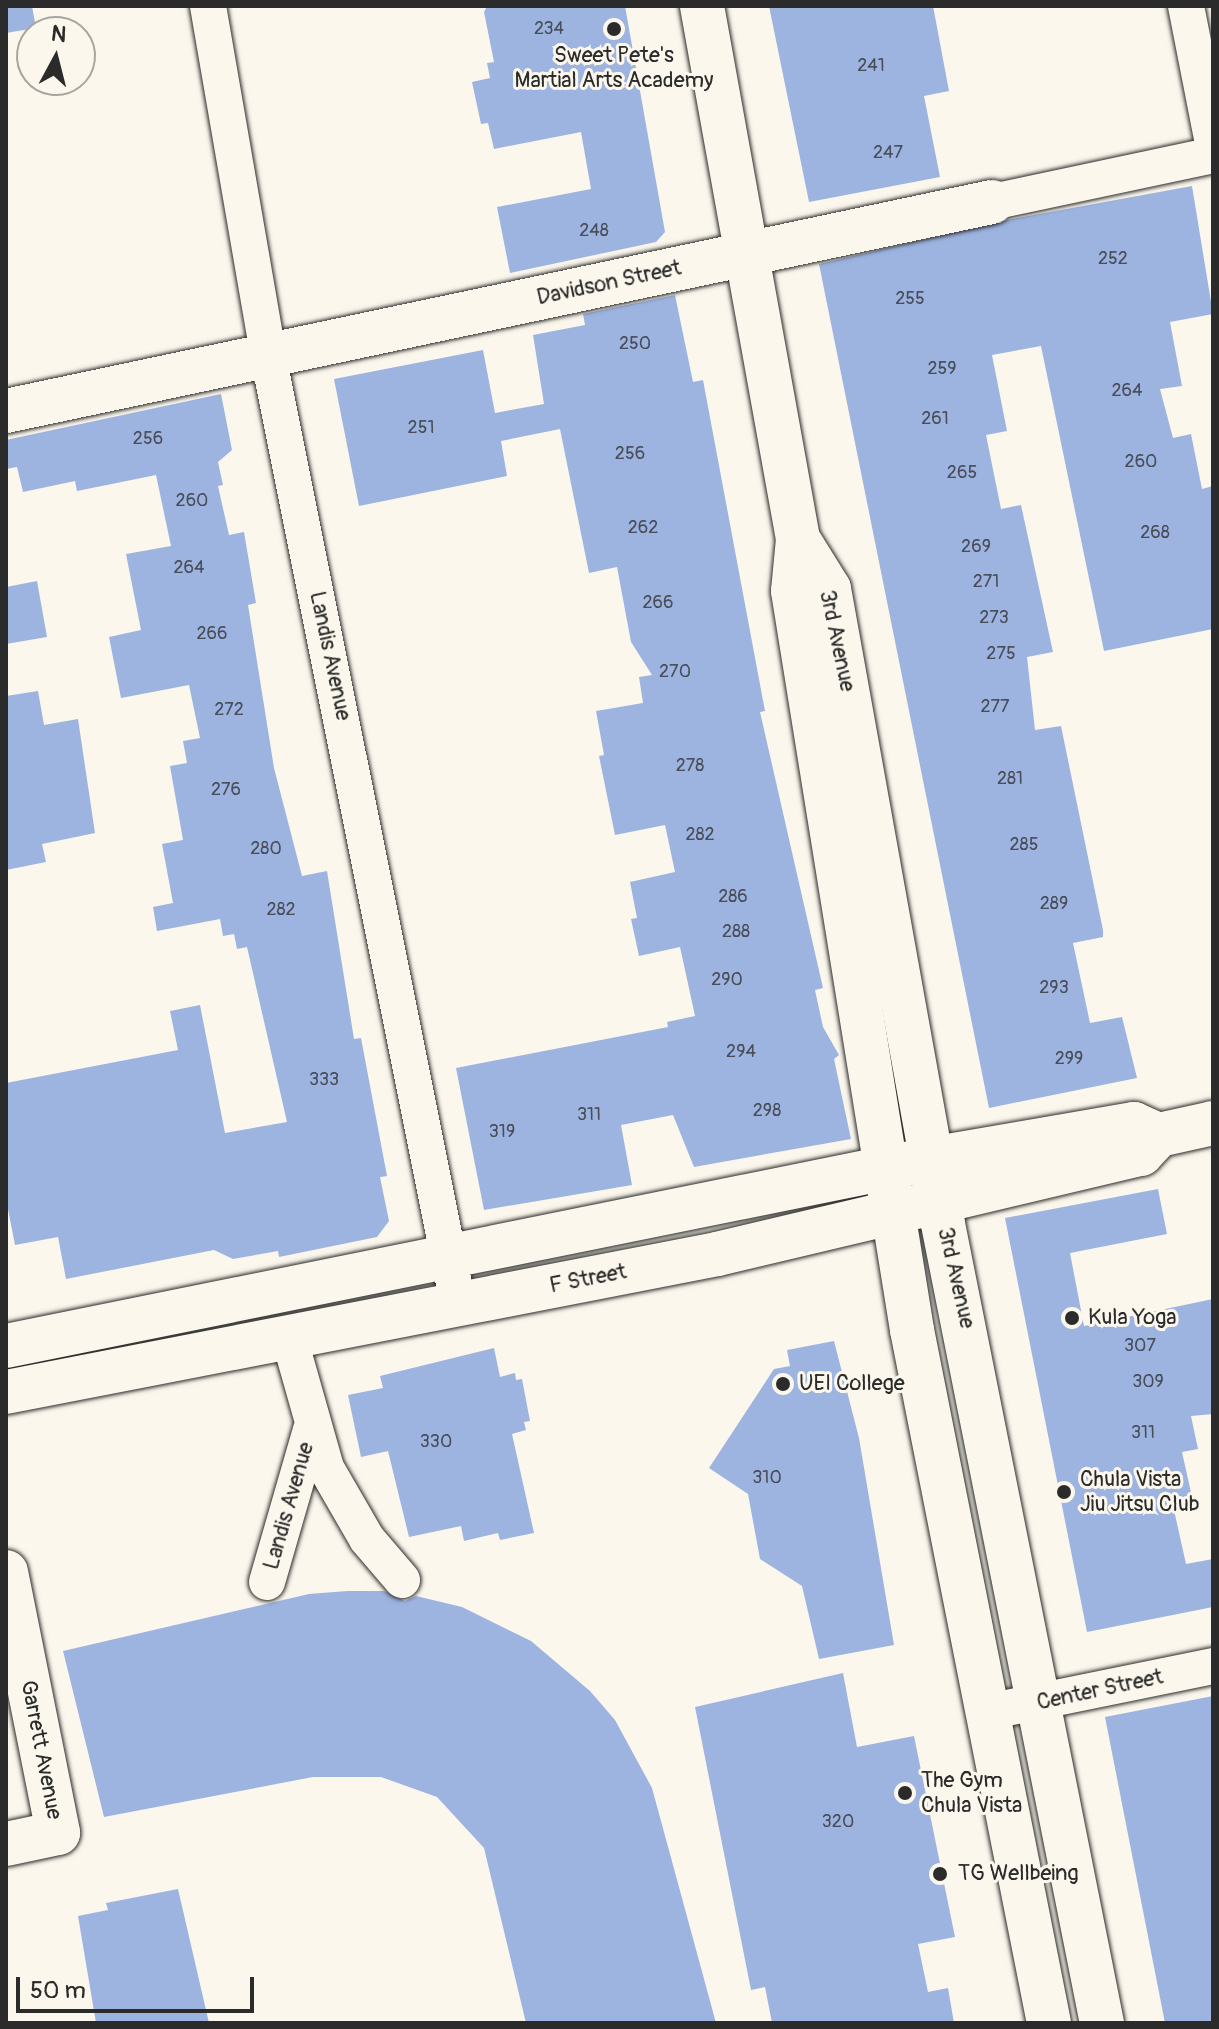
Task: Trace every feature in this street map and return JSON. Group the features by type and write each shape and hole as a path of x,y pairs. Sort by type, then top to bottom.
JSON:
{"main road":[{"name":"3rd Avenue","path":"702,6 749,252 798,539 793,591 892,1188 912,1330 1049,2023"},
{"name":"Davidson Street","path":"6,411 222,368 268,352 992,202"},
{"name":"3rd Avenue","path":"798,539 829,589 935,1180 1102,2023"},
{"name":"F Street","path":"6,1346 445,1255 935,1180 1134,1124 1159,1135 1213,1123"},
{"name":"F Street","path":"6,1392 717,1254 892,1188"},
{"name":"Garrett Avenue","path":"6,1572 58,1833 6,1844"}],"street":[{"name":"Landis Avenue","path":"208,6 268,352 445,1255 458,1304"},
{"path":"1186,6 1213,143"},
{"name":"Davidson Street","path":"992,202 1213,155"},
{"name":"Landis Avenue","path":"289,1337 311,1430 367,1539 402,1580"},
{"name":"Landis Avenue","path":"267,1582 311,1430"},
{"name":"Center Street","path":"987,1712 1213,1666"}],"building":[{"path":"6,6 32,6 34,16 16,16 16,31 6,33"},
{"path":"487,6 625,6 665,232 656,242 510,273 497,207 591,189 581,132 494,149 488,123 481,124 472,82 490,78 487,63 494,62 484,12"},
{"path":"769,6 933,6 949,91 924,96 940,177 809,202"},
{"path":"1192,186 1213,314 1170,322 1182,386 1160,389 1173,438 1191,434 1202,489 1213,486 1213,629 1104,651 1041,346 992,355 1007,431 986,435 1001,509 1021,505 1053,652 1027,657 1035,730 1061,726 1103,930 1103,937 1073,943 1090,1023 1122,1017 1137,1078 989,1108 819,264 1012,219"},
{"path":"675,295 693,382 703,380 765,711 760,712 823,988 815,990 823,1027 839,1055 834,1059 851,1139 694,1167 673,1115 621,1125 632,1185 484,1210 456,1068 668,1027 667,1022 695,1016 680,947 639,956 631,919 637,918 630,882 675,872 665,825 615,835 599,756 604,755 596,711 643,703 639,677 652,675 631,642 617,567 589,573 560,429 501,441 507,476 359,506 334,379 483,350 495,413 544,404 533,335 585,325 583,314"},
{"path":"221,394 232,450 218,462 223,485 218,486 229,535 244,532 256,603 248,605 274,768 302,876 327,871 354,1039 361,1038 387,1176 380,1177 389,1221 377,1237 279,1257 278,1251 233,1259 214,1250 66,1279 58,1237 15,1245 6,1199 6,1083 178,1050 170,1011 200,1005 225,1133 287,1122 247,947 237,949 234,934 223,936 220,919 157,931 153,907 173,903 162,844 183,840 170,766 187,763 183,741 200,738 189,685 121,698 109,637 141,630 126,554 171,546 156,475 77,491 75,481 23,492 17,467 6,469 6,440"},
{"path":"37,581 47,637 6,644 6,587"},
{"path":"38,691 44,725 78,719 95,833 42,844 46,862 6,870 6,696"},
{"path":"1158,1189 1167,1234 1070,1253 1084,1326 1213,1299 1213,1414 1191,1416 1198,1449 1182,1452 1194,1506 1174,1510 1186,1564 1213,1559 1213,1607 1087,1632 1005,1218"},
{"path":"834,1341 859,1438 894,1645 819,1659 802,1586 760,1559 748,1494 709,1468 774,1369 790,1366 787,1350"},
{"path":"494,1348 500,1377 515,1373 516,1380 522,1379 530,1421 524,1422 526,1430 512,1434 534,1533 500,1540 498,1533 464,1541 461,1526 409,1537 388,1451 361,1457 348,1395 383,1388 380,1376"},
{"path":"384,1591 405,1601 416,1596 462,1607 531,1641 590,1691 615,1720 652,1788 716,2023 526,2023 484,1848 437,1797 381,1777 313,1777 104,1817 63,1651 309,1594"},
{"path":"843,1673 857,1747 914,1736 955,1937 918,1944 928,1992 948,1988 954,2023 772,2023 765,1987 751,1990 695,1707"},
{"path":"1213,1696 1213,2023 1165,2023 1105,1717"},
{"path":"178,1889 209,2023 96,2023 78,1916 108,1910 106,1903"}],"place":[{"name":"Sweet Pete's Martial Arts Academy","path":"614,29"},
{"name":"Kula Yoga","path":"1072,1318"},
{"name":"UEI College","path":"783,1384"},
{"name":"Chula Vista Jiu Jitsu Club","path":"1064,1492"},
{"name":"The Gym Chula Vista","path":"905,1793"},
{"name":"TG Wellbeing","path":"940,1874"}]}
